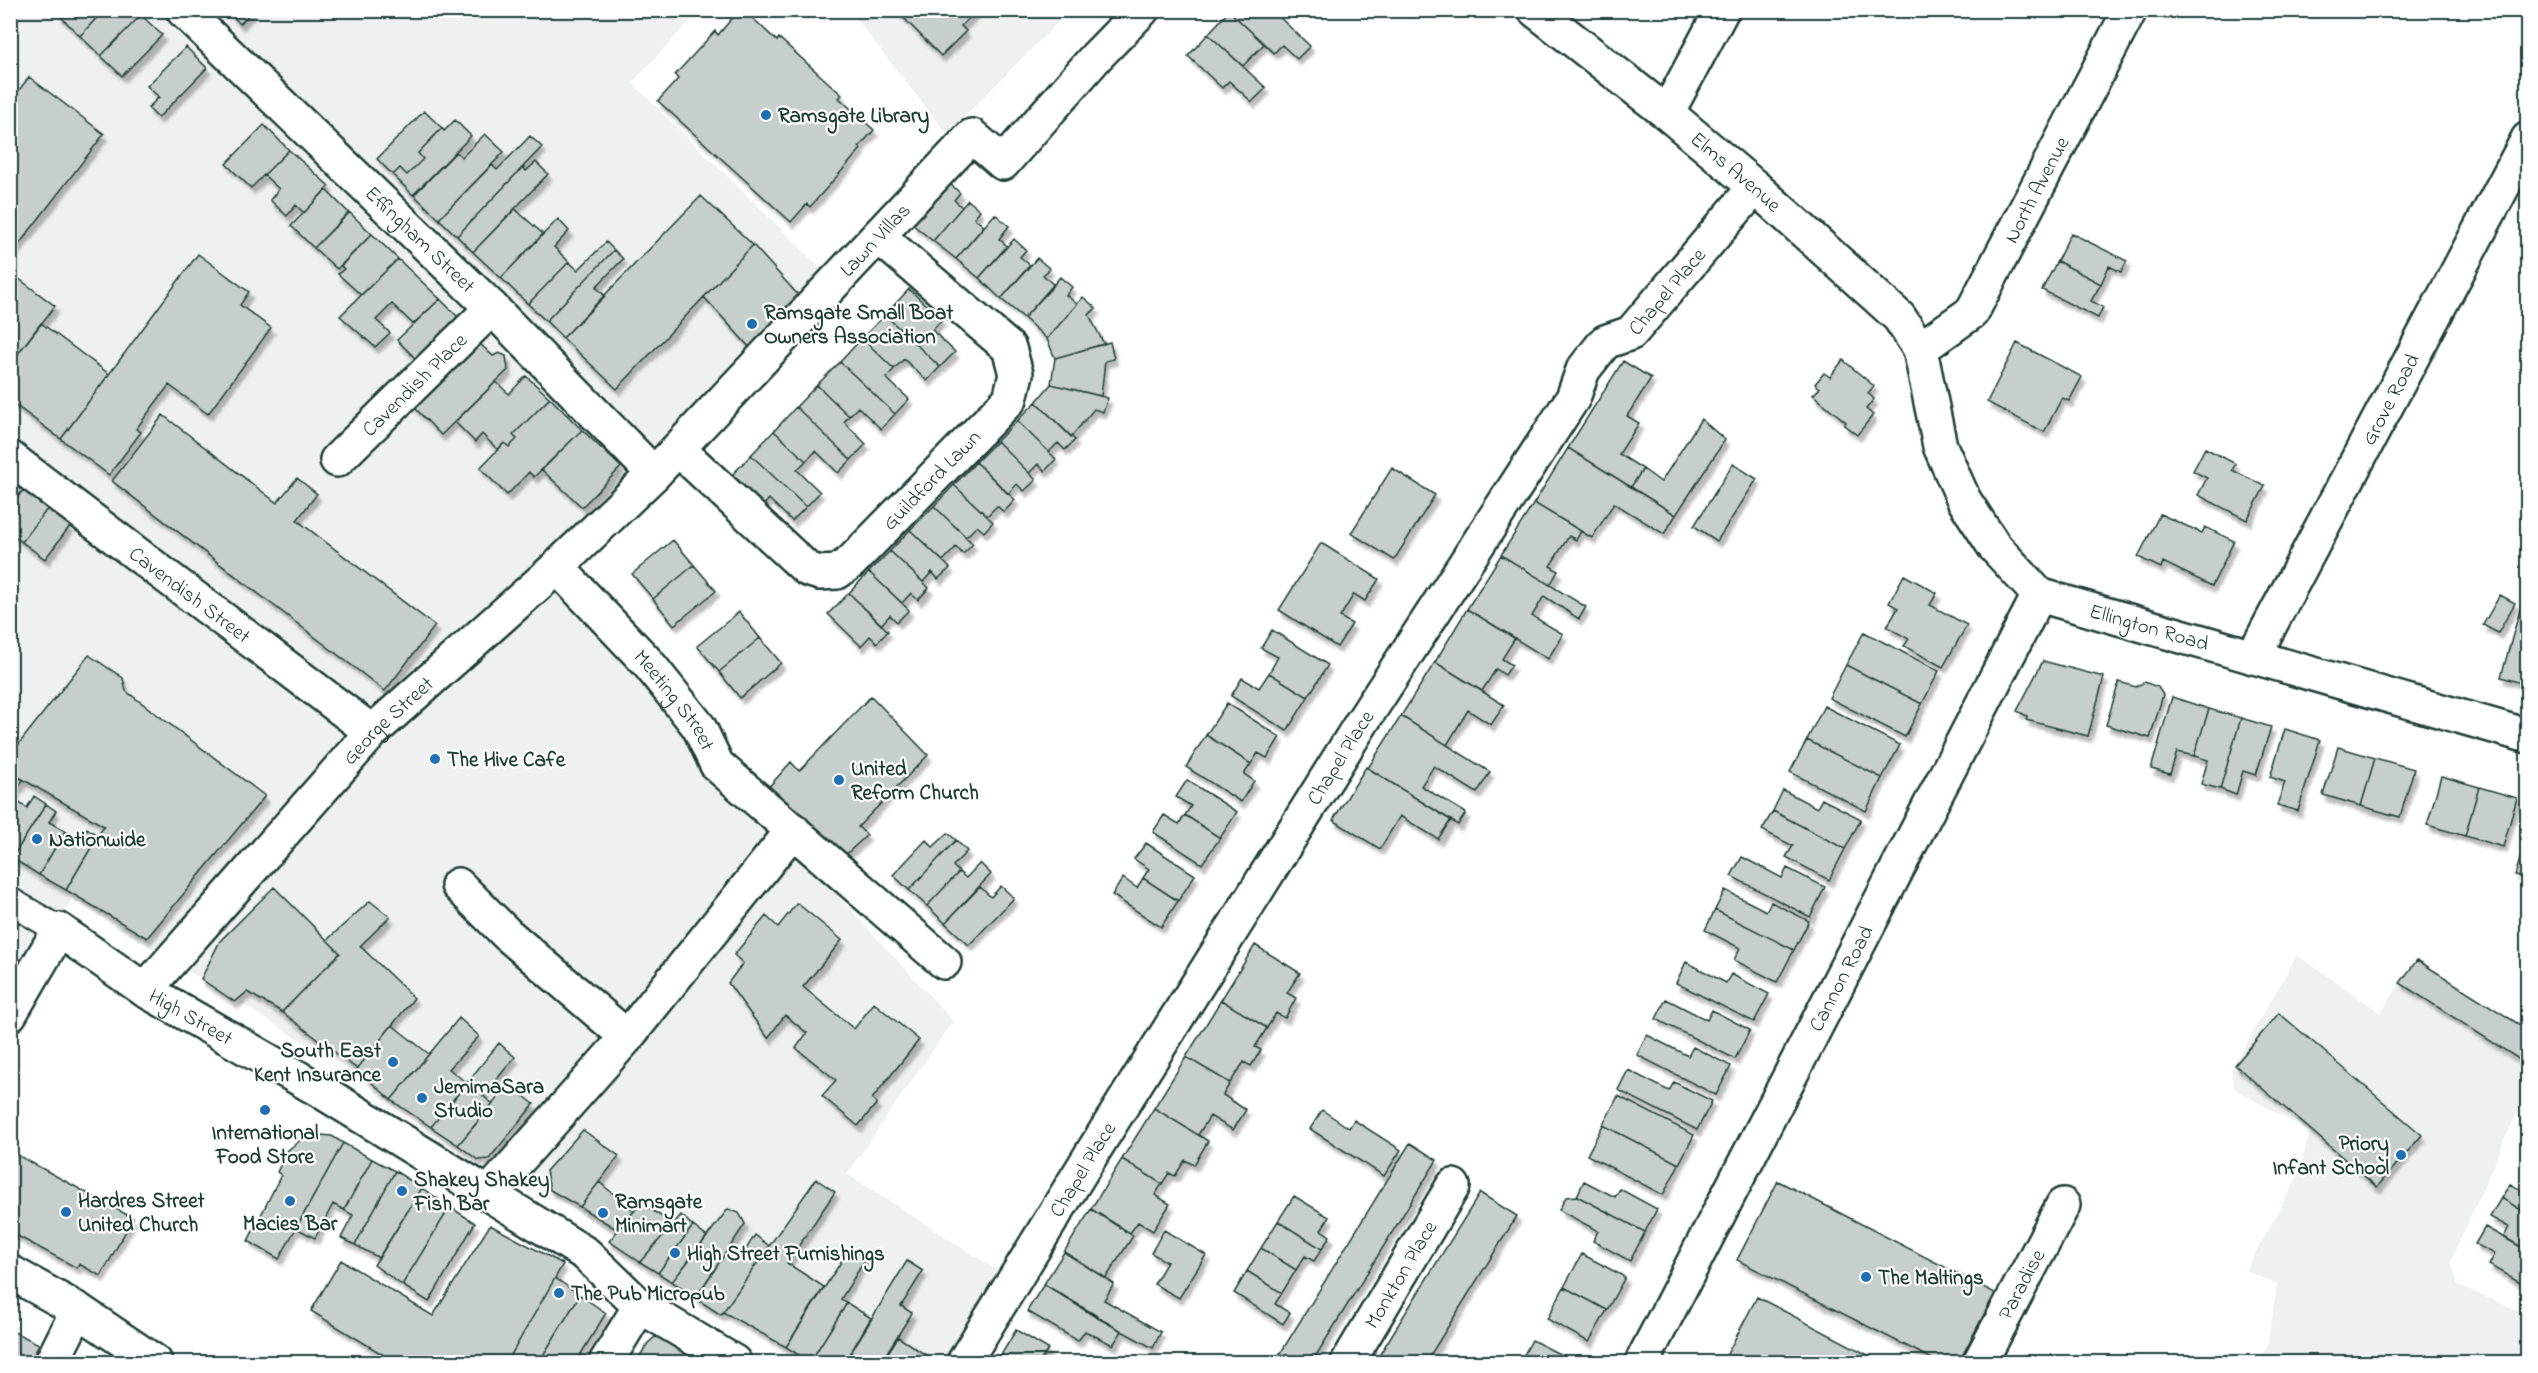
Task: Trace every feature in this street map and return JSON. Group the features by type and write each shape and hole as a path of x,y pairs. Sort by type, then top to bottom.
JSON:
{"street":[{"name":"Effingham Street","path":"183,10 492,308 654,474"},
{"name":"Lawn Villas","path":"654,474 972,136 1003,163 1096,57 1142,10"},
{"name":"Elms Avenue","path":"1534,10 1667,113 1755,187 1899,316 1920,349"},
{"path":"1667,113 1722,10"},
{"name":"North Avenue","path":"1920,349 1972,312 2130,10"},
{"name":"Grove Road","path":"2253,657 2528,139"},
{"name":"Chapel Place","path":"964,1362 1362,723 1573,398 1583,370 1605,342 1631,333 1755,187"},
{"name":"Guildford Lawn","path":"678,449 807,569 820,573 837,572 870,545 1010,399 1016,374 1009,348 878,236"},
{"name":"Cavendish Place","path":"337,460 492,308"},
{"path":"1920,349 1940,446 1964,500 1994,546 2038,595"},
{"name":"Cavendish Street","path":"10,458 372,732"},
{"name":"George Street","path":"146,990 372,732 557,567 654,474"},
{"name":"Meeting Street","path":"557,567 648,663 699,728 717,765 944,962"},
{"name":"Ellington Road","path":"2038,595 2528,736"},
{"name":"Cannon Road","path":"1642,1362 2038,595"},
{"path":"489,1193 627,1037 793,830"},
{"path":"458,885 507,934 627,1037"},
{"name":"High Street","path":"10,901 59,930 146,990 321,1091 586,1254 640,1306 734,1362"},
{"path":"10,1014 59,930"},
{"name":"Monkton Place","path":"1348,1362 1453,1186"},
{"name":"Paradise","path":"1980,1362 2063,1205"},
{"path":"10,1272 78,1310 155,1362"},
{"path":"606,1362 640,1306"},
{"path":"52,1362 78,1310"}],"shaded area":[{"path":"11,11 699,11 632,83 823,270 673,443 558,560 761,812 953,1021 847,1174 1006,1276 955,1362 821,1362 72,899 11,998"},
{"path":"850,11 1069,11 947,134"},
{"name":"Priory Infant School","path":"2297,955 2381,1013 2400,983 2527,1065 2527,1090 2451,1260 2458,1286 2518,1310 2527,1307 2527,1362 2259,1362 2268,1344 2277,1285 2246,1270 2297,1178 2310,1132 2235,1089 2231,1070"}],"building":[{"path":"63,10 104,10 80,36 59,15"},
{"path":"104,10 137,10 141,15 101,56 80,36"},
{"path":"227,10 253,10 240,24"},
{"name":"Ramsgate Library","path":"739,10 744,10 777,41 779,38 842,95 839,98 874,130 859,147 861,149 810,207 807,204 791,222 658,101 678,79 675,75 715,31 718,35"},
{"path":"896,10 977,10 961,26 966,31 941,56"},
{"path":"1272,10 1310,46 1297,59 1282,45 1274,53 1229,11"},
{"path":"1229,11 1264,44 1243,66 1208,34"},
{"path":"141,15 162,35 122,76 101,56"},
{"path":"1208,34 1266,88 1252,102 1229,81 1222,88 1188,56"},
{"path":"186,47 207,68 158,118 148,108 159,97 147,86"},
{"path":"29,77 104,134 10,256 10,102"},
{"path":"424,111 442,128 418,153 423,159 407,175 400,168 393,175 377,159"},
{"path":"455,120 471,136 413,195 393,175 400,168 407,175 423,159 418,153 442,128 444,131"},
{"path":"264,125 289,150 251,188 226,164"},
{"path":"485,134 504,152 439,219 414,195 456,152 462,157"},
{"path":"530,136 542,147 457,236 439,219 492,165 497,170"},
{"path":"289,150 329,186 304,213 296,205 287,216 270,200 279,189 264,175"},
{"path":"536,162 548,174 473,252 457,236 523,167 526,171"},
{"path":"948,182 960,193 954,200 962,207 933,241 912,224"},
{"path":"326,190 349,213 314,248 291,226"},
{"path":"701,196 753,245 617,389 563,338"},
{"path":"968,200 980,210 974,218 984,226 956,259 933,241"},
{"path":"515,209 543,234 501,278 473,252"},
{"path":"349,212 372,234 337,269 314,248"},
{"path":"995,214 1009,226 999,239 1007,246 979,278 956,259"},
{"path":"558,219 569,231 554,247 569,262 528,304 501,278"},
{"path":"2071,233 2127,261 2121,272 2109,266 2101,284 2057,261"},
{"path":"372,234 398,259 361,295 338,274 344,269 341,266"},
{"path":"1014,239 1026,250 1020,257 1030,265 1001,299 979,278"},
{"path":"606,242 614,250 546,321 528,304 569,262 578,270"},
{"name":"Ramsgate Small Boat Owners Association","path":"753,245 799,296 752,350 704,297"},
{"path":"614,250 623,259 596,287 605,296 563,338 546,321"},
{"path":"198,254 249,292 240,305 271,328 208,414 169,385 136,429 141,432 109,475 61,439"},
{"path":"1037,258 1050,269 1043,275 1054,285 1024,318 1001,299"},
{"path":"398,259 440,299 413,324 392,304 376,320 390,333 375,347 340,316"},
{"path":"2057,261 2101,284 2091,301 2103,307 2098,318 2042,290"},
{"path":"10,272 55,306 10,364"},
{"path":"1060,277 1072,287 1066,295 1077,304 1047,339 1024,318"},
{"path":"909,289 942,320 932,330 955,352 940,367 885,315"},
{"path":"1083,297 1096,308 1089,315 1104,344 1055,358 1047,339"},
{"path":"440,299 460,319 417,360 397,340"},
{"path":"885,315 940,367 927,381 904,359 894,369 862,338"},
{"path":"41,323 109,374 61,439 10,401 10,364"},
{"path":"862,338 894,369 886,378 909,399 895,414 840,362"},
{"path":"1110,342 1114,359 1105,361 1101,396 1051,384 1055,358"},
{"path":"479,343 493,356 499,353 506,356 508,370 441,435 413,406"},
{"path":"2017,343 2082,377 2069,401 2062,398 2044,432 1987,402"},
{"path":"1843,360 1874,386 1868,393 1874,399 1866,409 1873,415 1857,435 1844,425 1846,422 1813,395 1820,388 1815,384 1824,373 1830,377"},
{"path":"1623,361 1651,378 1627,416 1639,423 1619,454 1643,469 1631,487 1568,448"},
{"path":"840,362 895,414 881,429 858,407 849,416 817,385"},
{"path":"526,376 550,398 513,435 517,439 509,447 504,443 498,450 482,434 475,442 455,422 496,382 509,394"},
{"path":"1051,384 1108,398 1103,412 1094,409 1071,437 1036,402"},
{"path":"817,385 849,416 844,422 866,444 851,460 796,407"},
{"path":"550,398 582,430 534,477 529,472 507,495 480,468 504,443 509,447 517,439 513,435"},
{"path":"1036,402 1075,440 1065,450 1058,443 1049,452 1017,421"},
{"path":"796,407 851,460 838,473 816,451 806,461 774,431"},
{"path":"163,415 277,503 297,478 317,494 297,520 435,626 385,691 112,481"},
{"path":"1701,419 1725,440 1676,515 1631,487 1643,469 1661,482"},
{"path":"1017,421 1056,459 1045,471 1038,464 1029,473 997,441"},
{"path":"582,430 621,467 582,507 542,470"},
{"path":"774,431 806,461 797,470 820,492 806,507 751,455"},
{"path":"997,441 1036,480 1024,491 1017,484 1008,494 976,462"},
{"path":"1568,448 1676,515 1664,534 1614,503 1592,538 1534,503"},
{"path":"2205,448 2236,464 2232,470 2265,486 2247,520 2198,495 2207,478 2193,471"},
{"path":"751,455 806,507 792,521 769,499 764,505 732,475"},
{"path":"976,462 1015,500 1004,512 997,506 987,516 954,485"},
{"path":"1733,464 1757,479 1717,541 1694,526"},
{"path":"1392,468 1435,495 1394,560 1351,533"},
{"path":"10,480 23,490 10,507"},
{"path":"954,485 993,522 984,532 977,526 966,537 934,506"},
{"path":"23,490 48,508 22,542 10,533 10,507"},
{"path":"1534,503 1581,531 1576,540 1569,536 1550,566 1558,571 1550,585 1501,555"},
{"path":"934,506 973,544 963,554 956,547 943,561 910,530"},
{"path":"48,508 70,526 45,559 22,542"},
{"path":"2160,514 2202,533 2205,527 2234,541 2212,586 2163,562 2161,568 2138,557"},
{"path":"910,530 950,568 938,579 932,572 923,582 890,551"},
{"path":"673,540 694,565 653,599 632,574"},
{"path":"1321,543 1379,579 1365,601 1354,594 1340,617 1352,624 1337,647 1279,610"},
{"path":"890,551 929,588 918,600 911,593 902,603 869,572"},
{"path":"1501,555 1586,607 1579,619 1544,596 1532,616 1563,634 1548,659 1467,609"},
{"path":"694,565 716,591 674,625 653,599"},
{"path":"869,572 909,610 897,622 890,615 881,625 849,593"},
{"path":"1904,575 1937,593 1930,605 1967,625 1943,667 1904,646 1909,639 1887,627 1898,608 1889,603"},
{"path":"2528,586 2528,685 2501,677"},
{"path":"849,593 888,631 877,643 870,636 861,646 828,614"},
{"path":"2500,595 2515,603 2498,633 2483,625"},
{"path":"1467,609 1515,638 1502,659 1512,665 1505,675 1496,669 1482,691 1435,662"},
{"path":"739,612 760,638 719,672 697,646"},
{"path":"1272,630 1328,665 1308,697 1269,673 1278,657 1261,648"},
{"path":"1864,632 1939,671 1922,704 1846,665"},
{"path":"760,638 781,663 740,698 719,672"},
{"path":"89,655 123,678 126,691 265,796 147,938 66,890 104,826 10,772 10,755"},
{"path":"2043,661 2104,677 2088,736 2026,720 2027,716 2017,711"},
{"path":"1435,662 1504,705 1491,725 1468,710 1447,745 1401,716"},
{"path":"1846,665 1922,704 1905,737 1829,698"},
{"path":"1269,673 1308,697 1287,731 1231,696 1242,678 1259,688"},
{"path":"2119,682 2136,687 2144,682 2158,687 2163,695 2150,738 2106,725"},
{"name":"United Reform Church","path":"871,696 928,755 858,827 867,835 841,859 767,789 791,762 799,771"},
{"path":"2172,697 2209,709 2194,756 2177,752 2170,774 2151,769"},
{"path":"1227,703 1280,737 1267,758 1258,753 1251,764 1206,735"},
{"path":"1824,706 1900,745 1882,778 1807,740"},
{"path":"2209,709 2241,718 2220,789 2201,784 2208,760 2194,756"},
{"path":"1401,716 1490,772 1477,793 1434,766 1421,786 1466,813 1458,825 1368,768"},
{"path":"2241,718 2271,727 2256,775 2243,771 2236,795 2220,789"},
{"path":"2285,729 2320,740 2298,811 2277,805 2285,782 2270,777"},
{"path":"1206,735 1251,764 1244,774 1254,781 1241,802 1186,767"},
{"path":"1807,740 1882,778 1866,811 1790,772"},
{"path":"2338,747 2375,758 2361,806 2323,795"},
{"path":"2375,758 2414,769 2400,817 2361,806"},
{"path":"1366,767 1451,820 1438,839 1400,816 1380,849 1333,820"},
{"path":"10,772 23,780 10,801"},
{"path":"2441,776 2479,787 2465,836 2427,825"},
{"path":"1187,780 1237,812 1220,838 1185,815 1191,806 1176,797"},
{"path":"2479,787 2517,798 2503,847 2465,836"},
{"path":"1783,790 1817,808 1822,799 1861,819 1845,849 1773,811"},
{"path":"34,796 46,804 12,858 10,803 13,799 27,808"},
{"path":"46,804 56,811 49,822 65,831 39,875 12,858"},
{"path":"1773,811 1845,849 1829,880 1786,857 1793,846 1762,830"},
{"path":"1164,815 1179,824 1185,815 1220,838 1202,864 1153,832"},
{"path":"87,828 98,836 66,890 39,875 65,831 80,840"},
{"path":"948,833 956,840 909,890 893,875 926,840 933,847"},
{"path":"2528,834 2528,878 2515,875"},
{"path":"956,840 967,851 953,866 959,872 927,906 909,890"},
{"path":"1146,843 1195,875 1178,901 1143,878 1149,869 1134,859"},
{"path":"1742,857 1782,878 1787,868 1825,887 1810,917 1731,876"},
{"path":"980,863 991,874 945,923 927,906 959,872 966,878"},
{"path":"1123,878 1137,888 1143,878 1178,901 1161,927 1112,895"},
{"path":"1001,886 1014,898 969,945 945,923 980,887 991,897"},
{"path":"274,887 340,953 282,1012 247,992 235,1002 201,979 220,941"},
{"path":"1725,890 1766,911 1771,902 1809,921 1794,950 1715,910"},
{"path":"370,901 390,917 360,946 414,998 357,1069 282,1012 340,953 327,940"},
{"path":"797,903 842,940 803,987 854,1029 874,1003 919,1040 872,1099 877,1103 858,1126 822,1096 836,1080 796,1048 807,1033 785,1015 768,1038 728,983 743,963 734,955 766,916 778,927"},
{"path":"1715,910 1794,950 1777,982 1734,960 1740,948 1705,930"},
{"path":"1255,945 1300,973 1287,993 1296,998 1285,1018 1276,1013 1267,1028 1221,1000"},
{"path":"2417,960 2528,1030 2528,1065 2400,983"},
{"path":"1686,962 1726,983 1731,974 1769,994 1754,1022 1676,983"},
{"path":"1666,999 1707,1020 1712,1010 1750,1030 1735,1059 1656,1019"},
{"path":"1221,1000 1267,1028 1255,1047 1261,1050 1251,1066 1244,1062 1230,1083 1186,1057"},
{"path":"2279,1013 2422,1135 2377,1187 2235,1065"},
{"path":"459,1018 479,1036 449,1069 467,1083 431,1127 391,1100"},
{"name":"South East Kent Insurance","path":"392,1025 429,1054 391,1100 357,1069"},
{"path":"1647,1035 1688,1056 1693,1047 1731,1066 1716,1095 1637,1055"},
{"path":"499,1043 515,1057 483,1096 493,1104 458,1145 431,1127"},
{"path":"1186,1057 1230,1083 1223,1095 1246,1110 1233,1130 1210,1116 1198,1135 1154,1108"},
{"path":"1628,1070 1669,1091 1674,1082 1712,1101 1697,1130 1618,1090"},
{"path":"509,1084 534,1104 489,1159 478,1160 458,1145"},
{"path":"1618,1096 1694,1135 1679,1164 1603,1125"},
{"path":"1154,1108 1208,1141 1194,1165 1185,1160 1175,1176 1169,1173 1162,1184 1122,1159"},
{"path":"1322,1110 1349,1128 1354,1120 1401,1150 1384,1176 1310,1129"},
{"path":"1603,1125 1679,1164 1663,1195 1587,1155"},
{"path":"583,1130 619,1156 580,1207 550,1190 546,1171"},
{"name":"Macies Bar","path":"321,1135 332,1136 343,1143 279,1259 248,1241 281,1175 277,1172 288,1150 302,1139"},
{"path":"343,1143 372,1159 344,1210 333,1204 315,1238 296,1228"},
{"path":"1410,1143 1437,1160 1312,1362 1275,1362"},
{"name":"Hardres Street United Church","path":"10,1151 133,1218 101,1276 79,1264 77,1268 10,1232"},
{"path":"372,1159 395,1171 355,1245 341,1238 353,1215 344,1210"},
{"path":"1122,1159 1162,1184 1155,1195 1170,1204 1153,1231 1138,1222 1130,1233 1091,1209"},
{"path":"395,1171 422,1188 379,1258 355,1245"},
{"path":"816,1179 835,1192 787,1263 824,1287 786,1347 723,1312"},
{"path":"1584,1181 1615,1197 1620,1189 1657,1209 1645,1232 1577,1196"},
{"name":"The Maltings","path":"1778,1181 1995,1293 1959,1362 1938,1362 1737,1260"},
{"path":"599,1182 634,1211 618,1230 580,1207"},
{"path":"2510,1184 2528,1194 2528,1214 2501,1198"},
{"path":"422,1188 450,1207 402,1285 374,1265"},
{"path":"1480,1193 1517,1216 1426,1362 1375,1362"},
{"path":"1294,1196 1329,1217 1321,1230 1330,1236 1322,1249 1278,1221"},
{"path":"1577,1196 1645,1232 1630,1261 1593,1241 1598,1231 1559,1210 1566,1197"},
{"path":"2501,1198 2528,1214 2528,1251 2504,1237 2509,1227 2490,1217"},
{"path":"641,1203 673,1224 640,1262 609,1241"},
{"path":"450,1207 475,1223 429,1302 402,1285"},
{"path":"728,1209 739,1213 745,1224 697,1296 672,1282"},
{"path":"1091,1209 1133,1236 1106,1278 1064,1252"},
{"path":"681,1215 693,1226 658,1273 640,1262"},
{"path":"1278,1221 1322,1249 1314,1261 1305,1256 1296,1270 1261,1248"},
{"path":"490,1225 563,1264 507,1362 395,1362 311,1311 341,1260 433,1316"},
{"path":"693,1226 707,1237 672,1282 658,1273"},
{"path":"2485,1227 2528,1251 2527,1287 2489,1265 2495,1254 2475,1244"},
{"path":"1164,1230 1206,1255 1179,1298 1154,1284 1167,1262 1151,1253"},
{"path":"755,1235 769,1246 721,1315 695,1298 725,1254 738,1262"},
{"path":"850,1248 866,1258 841,1299 847,1303 810,1362 786,1347"},
{"path":"1261,1248 1296,1270 1282,1293 1247,1271"},
{"path":"1064,1252 1114,1284 1104,1300 1161,1332 1153,1348 1094,1316 1044,1284"},
{"path":"1582,1254 1625,1277 1607,1310 1564,1287"},
{"path":"907,1261 923,1271 901,1306 912,1313 881,1362 864,1362 850,1354"},
{"path":"1247,1271 1282,1293 1275,1304 1290,1313 1283,1324 1234,1293"},
{"path":"555,1278 580,1295 539,1362 507,1362"},
{"path":"1044,1284 1122,1331 1113,1345 1085,1331 1078,1341 1027,1311"},
{"path":"1564,1287 1607,1310 1589,1342 1547,1319"},
{"path":"580,1295 606,1313 576,1362 539,1362"},
{"path":"1757,1297 1872,1357 1869,1362 1723,1362"},
{"path":"847,1303 871,1318 850,1354 844,1362 810,1362"},
{"path":"10,1330 39,1344 30,1362 10,1362"},
{"path":"1016,1330 1048,1349 1040,1362 1013,1362 1001,1355"},
{"path":"655,1337 665,1338 697,1356 693,1362 636,1362 648,1343"},
{"path":"898,1337 926,1355 922,1362 882,1362"},
{"path":"1532,1340 1575,1362 1520,1362"},
{"path":"926,1355 939,1362 922,1362"},
{"path":"1001,1355 1013,1362 996,1362"}],"place":[{"name":"Ramsgate Library","path":"766,115"},
{"name":"Ramsgate Small Boat Owners Association","path":"752,324"},
{"name":"The Hive Cafe","path":"435,759"},
{"name":"United Reform Church","path":"839,780"},
{"name":"Nationwide","path":"37,839"},
{"name":"South East Kent Insurance","path":"393,1062"},
{"name":"JemimaSara Studio","path":"422,1098"},
{"name":"International Food Store","path":"265,1110"},
{"name":"Priory Infant School","path":"2401,1155"},
{"name":"Shakey Shakey Fish Bar","path":"402,1191"},
{"name":"Macies Bar","path":"290,1201"},
{"name":"Hardres Street United Church","path":"66,1212"},
{"name":"Ramsgate Minimart","path":"603,1213"},
{"name":"High Street Furnishings","path":"675,1253"},
{"name":"The Maltings","path":"1866,1277"},
{"name":"The Pub Micropub","path":"559,1293"}]}
